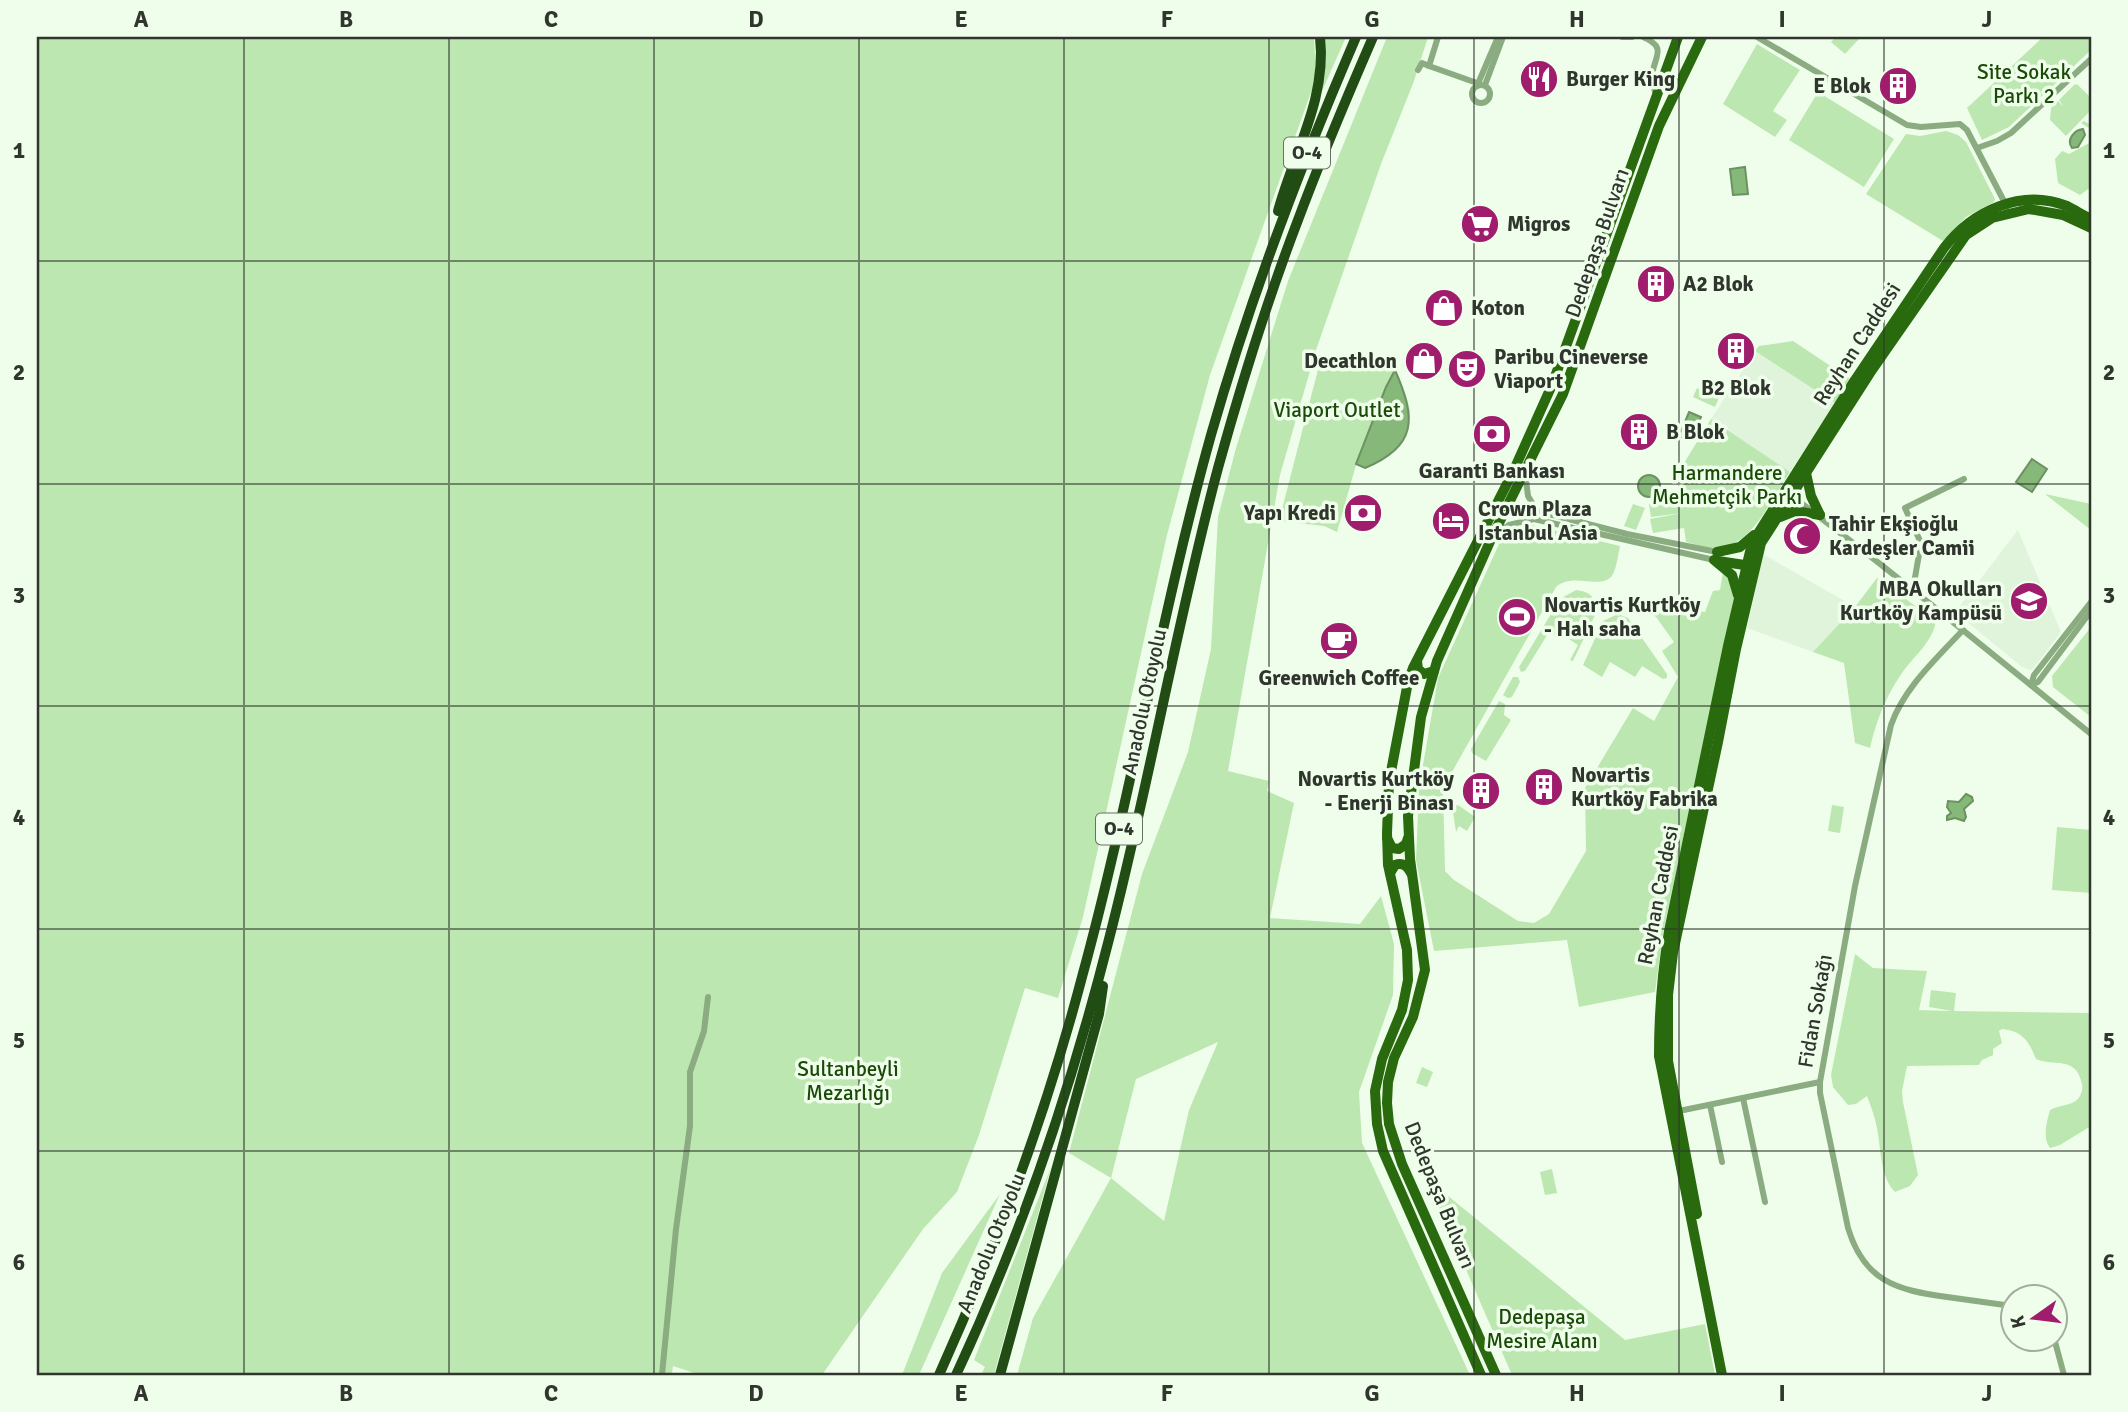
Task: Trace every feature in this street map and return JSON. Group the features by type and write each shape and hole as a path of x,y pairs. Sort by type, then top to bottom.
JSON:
{"highway":[{"path":"1262,271 1284,191 1316,97 1322,72 1320,37"},
{"name":"Anadolu Otoyolu","path":"939,1375 974,1299 1024,1166 1066,1036 1106,882 1180,554 1217,414 1262,271 1313,136 1356,37"},
{"name":"Anadolu Otoyolu","path":"956,1375 986,1310 1038,1178 1076,1062 1109,942 1191,576 1245,374 1298,220 1373,37"},
{"path":"1000,1375 1099,1014 1109,942"}],"main road":[{"name":"Dedepaşa Bulvarı","path":"1482,1375 1384,1151 1377,1125 1375,1091 1402,1010 1408,980 1407,950 1390,873 1387,838 1390,782 1407,688 1417,661 1513,472 1552,385 1678,37"},
{"name":"Dedepaşa Bulvarı","path":"1496,1375 1402,1164 1389,1124 1388,1082 1394,1058 1413,1017 1425,970 1408,838 1411,787 1426,698 1434,671 1492,537 1563,394 1659,126 1702,37"},
{"path":"1667,66 1673,75 1679,75 1686,70"},
{"name":"Reyhan Caddesi","path":"1722,1375 1673,1112 1668,1061 1668,995 1673,953 1752,543 1788,493 1936,268 1966,235 2008,208 2027,201 2055,203 2091,219"},
{"name":"Reyhan Caddesi","path":"2008,208 2054,212 2091,228"},
{"name":"Reyhan Caddesi","path":"1728,1375 1659,1056 1663,966 1738,602 1750,564 1776,520 1788,493 1806,473 1936,268"},
{"path":"1806,473 1811,496 1820,515"},
{"path":"1776,520 1795,511 1820,515"},
{"path":"1715,556 1740,547 1759,531"},
{"path":"1715,556 1750,564"},
{"path":"1715,556 1732,575 1736,583 1738,602"},
{"path":"1417,661 1418,669 1424,674 1434,671"},
{"path":"1407,688 1422,688 1426,698"},
{"path":"1387,838 1395,849 1403,847 1408,838"},
{"path":"1390,873 1395,865 1401,864 1407,866 1411,873"}],"street":[{"path":"1429,66 1438,37"},
{"path":"1418,70 1422,63 1480,85 1501,37"},
{"path":"1622,37 1632,37"},
{"path":"1643,37 1654,42 1658,50 1651,79 1656,95"},
{"path":"1757,37 1908,125 1922,127 1960,124 1967,130 2008,208"},
{"path":"1977,148 2011,133 2091,59"},
{"path":"1525,469 1529,501 1537,511 1715,556"},
{"path":"1913,589 1921,543 1905,508 1965,479"},
{"path":"1788,493 1820,515 2091,734"},
{"path":"1492,537 1509,525 1534,519 1715,556"},
{"path":"2031,685 2034,676 2091,602"},
{"path":"2031,685 2038,682 2091,611"},
{"name":"Fidan Sokağı","path":"1963,630 1899,705 1891,725 1855,886 1819,1082 1823,1115 1848,1228 1853,1245 1871,1270 1893,1286 1918,1293 1998,1304"},
{"path":"662,1375 676,1229 690,1126 690,1072 704,1031 708,997"},
{"path":"1673,1112 1819,1082"},
{"path":"1742,1097 1765,1202"},
{"path":"1710,1105 1722,1162"},
{"path":"2058,1352 2064,1375"}],"shaded area":[{"path":"2083,129 2085,135 2078,147 2072,148 2072,136"},
{"path":"1745,167 1748,194 1733,195 1730,169"},
{"path":"1755,351 1835,403 1790,472 1711,419"},
{"path":"1395,370 1407,402 1408,429 1395,450 1365,468 1356,464"},
{"path":"1689,412 1701,417 1690,441 1679,436"},
{"path":"2032,459 2047,469 2032,492 2016,482"},
{"path":"1649,475 1657,478 1660,486 1657,494 1649,497 1641,494 1638,486 1641,478"},
{"path":"2018,530 2061,632 2030,670 2022,667 1955,612"},
{"path":"1763,554 1855,607 1813,652 1747,628"},
{"path":"1966,794 1972,797 1973,801 1964,809 1964,821 1955,818 1947,820 1951,813 1947,807 1948,801 1959,802"}],"green space":[{"name":"Sultanbeyli Mezarlığı","path":"37,37 1314,37 1316,78 1210,375 1167,535 1083,917 1058,998 1025,988 979,1135 957,1192 923,1229 822,1375 700,1375 673,1366 672,1373 681,1375 37,1375"},
{"path":"1323,37 1346,37 1319,98"},
{"path":"1387,37 1428,37 1316,350 1280,475 1228,771 1269,781 1267,791 1294,803 1270,918 1360,924 1381,896 1394,944 1393,995 1359,1092 1362,1143 1470,1375 1017,1375 1033,1318 1111,1178 1069,1153 1142,874 1188,752 1211,649 1218,517 1236,448 1288,281","holes":["1218,1042 1189,1110 1164,1221 1111,1178 1136,1079"]},
{"path":"1836,37 1861,37 1845,54 1831,42"},
{"name":"Site Sokak Parkı 2","path":"2043,37 2091,37 2091,50 2009,127 1982,140 1967,108"},
{"path":"1757,44 1800,70 1773,111 1787,120 1775,137 1723,104"},
{"path":"2077,84 2091,98 2091,110 2066,136 2050,120 2051,108 2058,101 2064,107 2059,100"},
{"path":"1818,92 1894,139 1864,187 1789,140"},
{"path":"2084,121 2091,125 2091,142 2089,128 2081,123"},
{"path":"1946,131 1958,135 1966,142 1995,199 1966,217 1943,241 1866,194 1906,134 1920,136"},
{"path":"2091,142 2091,187 2080,195 2058,183 2055,159 2062,151 2069,154"},
{"path":"1793,341 1850,379 1835,403 1755,351 1759,346"},
{"name":"Viaport Outlet","path":"1322,354 1395,370 1410,412 1407,432 1397,448 1365,468 1356,465 1337,532 1324,526 1279,521"},
{"path":"1697,388 1719,398 1715,407 1693,397"},
{"name":"Harmandere Mehmetçik Parkı","path":"1711,419 1790,472 1751,530 1730,545 1718,548 1686,542 1684,528 1653,533 1650,519 1682,513 1651,517 1649,504 1679,499 1682,509 1678,473"},
{"path":"2045,494 2091,504 2091,530"},
{"path":"1633,504 1645,508 1636,530 1624,526"},
{"path":"1532,525 1620,546 1613,574 1608,579 1595,582 1571,581 1556,587 1443,788 1445,871 1454,880 1518,921 1534,923 1549,914 1586,851 1585,788 1633,708 1654,721 1678,677 1662,651 1674,642 1656,617 1643,607 1635,612 1626,596 1705,612 1713,591 1720,590 1723,572 1729,575 1735,595 1663,933 1655,992 1579,1007 1567,940 1434,951 1416,860 1419,788 1438,678 1499,544 1513,530"},
{"path":"1877,578 1936,621 1926,644 1905,669 1890,693 1870,748 1855,743 1844,663 1813,652 1855,607"},
{"path":"1576,590 1592,596 1596,613 1573,661 1570,660 1578,645 1561,634 1559,637 1549,632 1525,671 1521,672 1519,667 1560,599"},
{"path":"1618,614 1628,618 1667,674 1667,678 1663,679 1642,666 1635,677 1610,662 1602,677 1583,665 1603,621"},
{"path":"2091,627 2091,717 2053,687 2052,676"},
{"path":"1513,677 1518,677 1520,682 1512,697 1508,698 1503,695"},
{"path":"1499,701 1505,704 1504,715 1511,720 1486,761 1472,753 1471,749"},
{"path":"1458,805 1475,817 1467,831 1459,826 1456,832 1452,806"},
{"path":"1832,805 1844,807 1840,833 1828,831"},
{"path":"2057,827 2091,830 2091,893 2052,890"},
{"path":"1855,954 1873,968 1927,971 1919,1010 1952,1011 1929,1007 1931,990 1956,993 1954,1011 2091,1013 2091,1126 2050,1148 2046,1134 2050,1110 2077,1100 2082,1088 2079,1075 2070,1065 2036,1059 2024,1038 2015,1032 2002,1029 1999,1031 2002,1043 1993,1049 1993,1055 1982,1060 1979,1065 1907,1066 1902,1091 1903,1102 1918,1175 1910,1186 1895,1192 1886,1178 1876,1124 1867,1096 1856,1104 1848,1105 1833,1087 1831,1075"},
{"path":"1422,1067 1433,1072 1427,1087 1416,1083"},
{"path":"1051,1167 994,1375 981,1375 985,1367 974,1360"},
{"path":"1552,1169 1557,1193 1545,1195 1540,1172"},
{"name":"Dedepaşa Mesire Alanı","path":"1426,1178 1625,1340 1705,1324 1715,1375 1512,1375"},
{"path":"1000,1194 919,1375 902,1375 942,1273"}],"place":[{"name":"Burger King","path":"1539,79"},
{"name":"E Blok","path":"1898,86"},
{"name":"Migros","path":"1480,224"},
{"name":"A2 Blok","path":"1656,284"},
{"name":"Koton","path":"1444,308"},
{"name":"B2 Blok","path":"1736,351"},
{"name":"Decathlon","path":"1424,361"},
{"name":"Paribu Cineverse Viaport","path":"1467,369"},
{"name":"B Blok","path":"1639,432"},
{"name":"Garanti Bankası","path":"1492,434"},
{"name":"Yapı Kredi","path":"1363,513"},
{"name":"Crown Plaza Istanbul Asia","path":"1451,521"},
{"name":"Tahir Ekşioğlu Kardeşler Camii","path":"1802,536"},
{"name":"MBA Okulları Kurtköy Kampüsü","path":"2029,601"},
{"name":"Novartis Kurtköy - Halı saha","path":"1517,617"},
{"name":"Greenwich Coffee","path":"1339,641"},
{"name":"Novartis Kurtköy Fabrika","path":"1544,787"},
{"name":"Novartis Kurtköy - Enerji Binası","path":"1481,791"}]}
